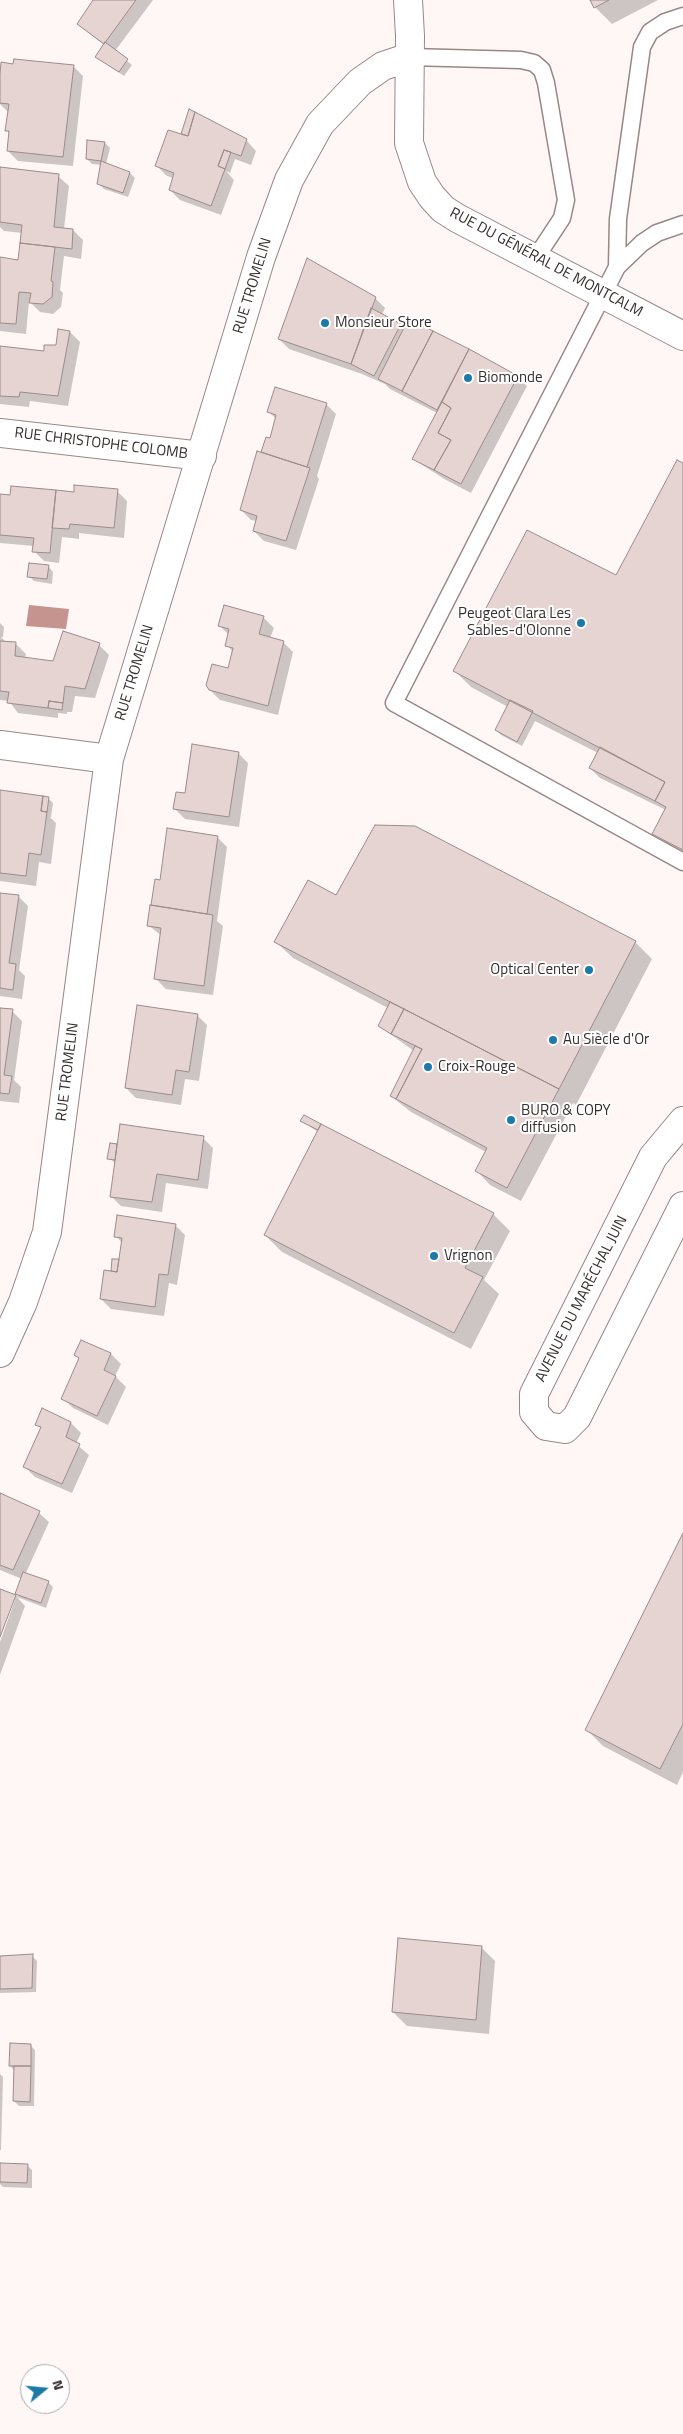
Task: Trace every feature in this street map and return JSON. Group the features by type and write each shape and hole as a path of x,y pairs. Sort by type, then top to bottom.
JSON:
{"street":[{"name":"RUE DU GÉNÉRAL DE MONTCALM","path":"408,0 410,57 409,143 422,182 443,209 683,336"},
{"name":"RUE TROMELIN","path":"0,1353 23,1302 47,1232 109,759 202,456 260,257 289,180 320,124 360,82 383,66 410,57"},
{"name":"RUE CHRISTOPHE COLOMB","path":"0,433 202,456"},
{"path":"0,745 109,759"},
{"name":"AVENUE DU MARÉCHAL JUIN","path":"683,1122 653,1157 534,1394 534,1412 546,1426 565,1429 577,1417 683,1206"}],"lane":[{"path":"617,267 618,219 642,47 650,32 665,22 683,16"},
{"path":"410,57 521,60 534,63 542,70 546,83 566,200 562,218 535,259"},
{"path":"683,224 656,233 642,242 617,267 605,295 394,702 683,862"}],"shaded area":[{"path":"29,605 69,609 66,629 26,626"}],"building":[{"path":"93,0 136,0 104,44 77,24"},
{"path":"590,0 609,0 594,8"},
{"path":"105,42 128,59 119,72 95,57"},
{"path":"14,59 74,65 63,157 7,151 9,131 5,131 9,104 0,103 0,74 1,62 13,64"},
{"path":"189,109 195,112 188,136 181,134"},
{"path":"195,112 247,139 241,156 224,150 218,166 225,169 211,206 169,190 174,173 155,166 168,130 188,136"},
{"path":"87,140 105,142 101,161 86,159"},
{"path":"224,150 231,152 225,169 218,166"},
{"path":"101,161 130,172 123,193 97,184"},
{"path":"0,167 59,174 54,227 73,229 72,249 20,243 22,225 0,222"},
{"path":"20,243 55,247 51,281 53,282 52,297 43,304 29,303 31,293 19,292 16,324 0,323 0,257 18,260"},
{"name":"Monsieur Store","path":"307,258 376,297 351,364 278,339"},
{"path":"371,308 401,324 374,376 351,364"},
{"path":"409,318 433,331 402,391 378,379"},
{"path":"58,329 70,331 58,396 20,392 19,397 0,396 0,346 44,351 44,345 56,345"},
{"path":"433,331 469,349 437,410 402,391"},
{"path":"469,349 518,376 461,484 434,470 451,440 438,433 451,408 442,402"},
{"path":"275,387 327,403 307,467 261,452 266,437 270,438 276,415 267,412"},
{"path":"442,402 451,408 438,433 451,440 434,470 412,459"},
{"path":"257,451 310,468 286,541 253,531 257,516 240,510"},
{"name":"Peugeot Clara Les Sables-d'Olonne","path":"677,460 683,463 683,850 652,834 666,807 655,801 665,782 453,671 527,530 616,575"},
{"path":"74,485 118,489 114,528 70,524 69,529 52,528 56,490 74,492"},
{"path":"11,486 56,490 50,553 32,552 34,538 0,535 0,494 10,495"},
{"path":"29,563 49,565 47,579 27,577"},
{"path":"224,605 264,616 259,634 284,641 268,706 209,690 206,685 212,664 228,668 233,648 225,646 229,629 218,626"},
{"path":"63,631 100,643 85,689 65,686 63,703 49,701 48,708 7,703 9,692 0,691 0,641 16,642 15,656 53,661"},
{"path":"510,700 533,711 517,742 495,730"},
{"path":"49,701 63,703 62,710 48,708"},
{"path":"192,744 239,752 229,817 173,809 176,792 185,793"},
{"path":"600,747 665,782 655,801 589,768"},
{"path":"0,790 43,796 41,811 47,812 41,855 29,853 26,876 0,873"},
{"path":"43,796 49,797 47,812 41,811"},
{"path":"375,825 415,826 636,941 559,1089 274,942 308,880 336,895"},
{"path":"167,828 218,836 207,914 151,905 155,879 160,880"},
{"path":"0,893 19,895 9,963 16,964 13,990 0,988"},
{"path":"150,905 213,915 204,986 154,979 161,928 147,926"},
{"path":"390,1002 404,1009 391,1034 378,1026"},
{"path":"137,1005 198,1014 189,1072 176,1070 172,1095 125,1088"},
{"path":"0,1008 13,1009 4,1075 12,1076 9,1094 0,1093"},
{"path":"404,1009 559,1089 507,1188 475,1171 487,1148 396,1099 422,1049 391,1034"},
{"path":"415,1046 422,1049 396,1099 390,1096"},
{"path":"304,1115 321,1124 318,1130 300,1121"},
{"path":"120,1124 204,1136 198,1180 157,1174 152,1202 110,1197"},
{"path":"321,1124 494,1213 465,1268 483,1277 454,1333 264,1235"},
{"path":"110,1143 117,1144 115,1160 107,1159"},
{"path":"117,1215 176,1224 168,1275 159,1274 155,1307 100,1299 104,1270 117,1272 122,1238 114,1237"},
{"path":"112,1259 119,1259 117,1272 111,1271"},
{"path":"81,1340 111,1353 104,1370 116,1376 97,1416 61,1399 79,1358 74,1355"},
{"path":"42,1408 71,1422 66,1437 80,1444 62,1484 23,1467 41,1427 35,1425"},
{"path":"0,1493 40,1511 13,1570 0,1565"},
{"path":"683,1533 683,1724 660,1769 585,1730"},
{"path":"23,1572 49,1581 41,1603 15,1594"},
{"path":"0,1589 16,1595 0,1637"},
{"path":"398,1938 482,1946 476,2020 392,2012"},
{"path":"33,1954 32,1988 0,1989 0,1956"},
{"path":"10,2043 31,2044 31,2066 9,2066"},
{"path":"14,2066 31,2066 30,2102 13,2101"},
{"path":"0,2163 28,2164 27,2183 0,2182"}],"place":[{"name":"Monsieur Store","path":"325,323"},
{"name":"Biomonde","path":"468,378"},
{"name":"Peugeot Clara Les Sables-d'Olonne","path":"581,623"},
{"name":"Optical Center","path":"589,970"},
{"name":"Au Siècle d'Or","path":"553,1040"},
{"name":"Croix-Rouge","path":"428,1067"},
{"name":"BURO & COPY diffusion","path":"511,1120"},
{"name":"Vrignon","path":"434,1256"}]}
